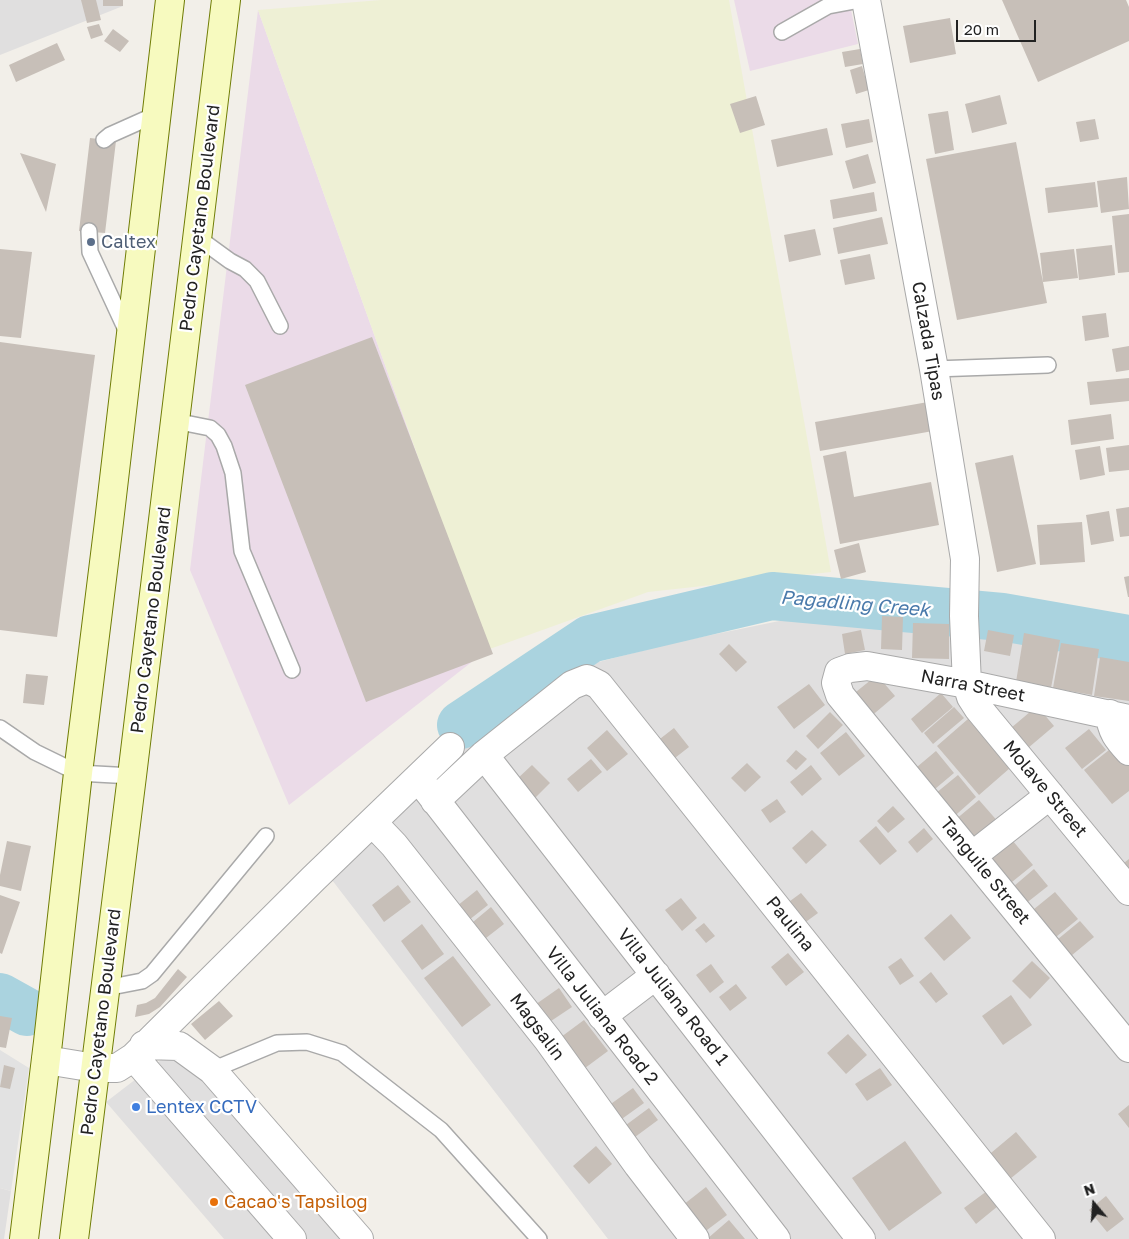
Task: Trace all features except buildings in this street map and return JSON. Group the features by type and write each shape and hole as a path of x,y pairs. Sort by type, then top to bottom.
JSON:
{"main road":[{"path":"24,1239 170,0"},
{"name":"Pedro Cayetano Boulevard","path":"74,1239 226,0"}],"street":[{"name":"Calzada Tipas","path":"866,0 934,369 965,559 967,684"},
{"name":"Narra Street","path":"840,695 836,683 839,672 850,668 867,666 967,684 1120,716"},
{"name":"Paulina","path":"427,791 484,755 572,685 587,679 599,685 1041,1239"},
{"name":"Molave Street","path":"967,684 971,697 978,708 1129,891"},
{"name":"Tanguile Street","path":"840,695 1129,1048"},
{"path":"1120,716 1111,726 1116,736 1129,751"},
{"path":"46,1060 95,1068 117,1068 139,1051 372,822 427,791 450,747"},
{"name":"Villa Juliana Road 1","path":"484,755 861,1239"},
{"name":"Villa Juliana Road 2","path":"427,791 776,1239"},
{"path":"972,856 1050,795"},
{"name":"Magsalin","path":"372,822 394,845 548,1040 694,1239"},
{"path":"602,1016 656,975"},
{"path":"139,1051 179,1046 212,1070 359,1239"},
{"path":"139,1051 292,1239"}],"lane":[{"path":"782,32 828,6 860,0"},
{"path":"104,140 110,134 156,114"},
{"path":"89,231 90,252 130,340"},
{"path":"198,237 230,261 245,269 257,280 280,326"},
{"path":"934,369 1048,365"},
{"path":"175,421 210,428 218,435 224,446 233,473 242,551 292,670"},
{"path":"0,728 35,752 78,773 132,776"},
{"path":"106,988 142,981 152,974 266,836"},
{"path":"212,1070 277,1043 307,1042 342,1053 441,1130 539,1239"}],"shaded area":[{"path":"0,0 122,0 123,6 0,55"},
{"path":"734,0 849,0 858,44 750,71"},
{"path":"258,10 487,650 289,805 190,570"},
{"path":"823,612 981,626 1129,658 1129,1239 608,1239 332,880 479,726 587,665 672,643"},
{"path":"179,1046 342,1239 224,1239 106,1102"},
{"path":"0,1050 29,1068 11,1191 0,1188"},
{"path":"0,1188 11,1191 4,1239 0,1239"}],"green space":[{"path":"381,0 729,0 831,572 648,592 487,650 258,10"}],"waterway":[{"name":"Pagadling Creek","path":"461,725 590,639 772,596 1002,617 1129,639"},
{"name":"Pagadling Creek","path":"0,997 27,1012"}],"place":[{"name":"Caltex","path":"91,242"},
{"name":"Lentex CCTV","path":"136,1107"},
{"name":"Cacao's Tapsilog","path":"214,1202"}]}
